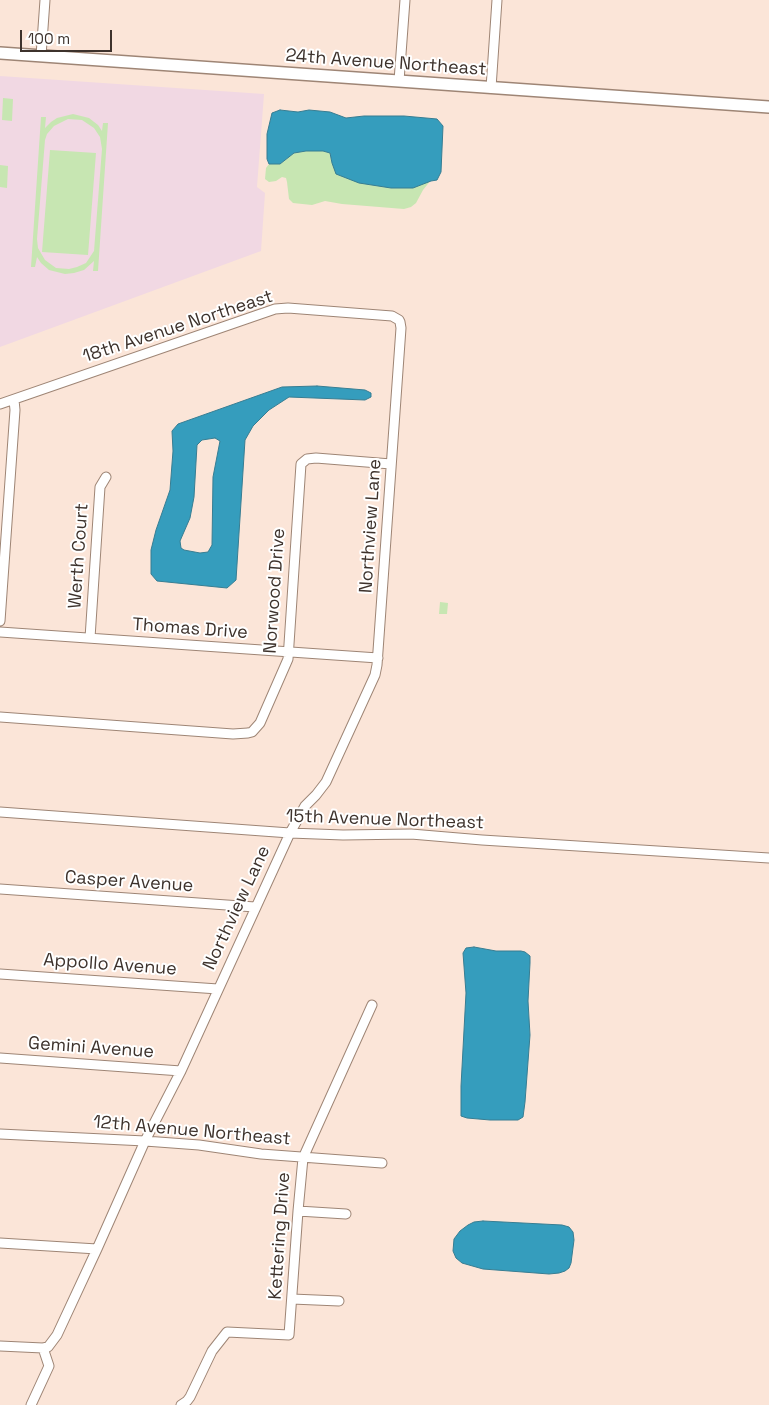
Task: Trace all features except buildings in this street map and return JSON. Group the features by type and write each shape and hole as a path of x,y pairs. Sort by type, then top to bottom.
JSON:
{"main road":[{"name":"24th Avenue Northeast","path":"0,53 769,108"}],"street":[{"path":"41,56 45,0"},
{"path":"399,81 405,0"},
{"path":"491,88 497,0"},
{"name":"18th Avenue Northeast","path":"0,404 275,309 288,308 392,316 399,320"},
{"name":"Northview Lane","path":"45,1347 57,1335 145,1141 181,1071 290,833 305,806 326,782 375,676 378,658 401,328 399,320"},
{"path":"0,621 4,503 15,410 14,400"},
{"name":"Norwood Drive","path":"0,717 224,733 248,733 256,729 286,665 301,464 307,459 316,458 391,464"},
{"name":"Werth Court","path":"90,638 100,487 106,477"},
{"name":"Thomas Drive","path":"0,632 378,658"},
{"name":"15th Avenue Northeast","path":"0,812 290,833 343,835 411,834 769,858"},
{"name":"Casper Avenue","path":"0,889 255,907"},
{"name":"Appollo Avenue","path":"0,974 218,989"},
{"name":"Kettering Drive","path":"181,1405 187,1401 212,1351 227,1332 289,1335 303,1158 372,1005"},
{"name":"Gemini Avenue","path":"0,1058 181,1071"},
{"name":"12th Avenue Northeast","path":"0,1134 199,1145 261,1154 382,1163"},
{"path":"298,1211 346,1214"},
{"path":"0,1242 97,1250"},
{"path":"292,1298 340,1301"},
{"path":"0,1346 45,1347 49,1366 31,1405"}],"shaded area":[{"path":"0,76 264,94 257,187 265,193 261,251 0,347"}],"green space":[{"path":"3,98 13,99 12,121 2,120"},
{"path":"73,114 89,118 102,131 103,123 108,123 98,271 93,271 94,261 84,270 65,274 49,270 37,257 35,267 31,267 41,117 46,117 45,128 57,118","holes":["68,119 82,120 94,128 100,137 102,149 94,251 86,263 69,269 56,268 45,260 38,248 37,239 45,140 47,134 54,126"]},
{"path":"50,150 96,153 88,255 42,252"},
{"path":"306,151 330,153 332,163 412,188 431,180 416,203 404,209 325,201 312,205 293,203 289,199 286,178 282,177 276,181 269,182 265,179 266,168 269,164 280,164 294,153"},
{"path":"0,165 8,166 7,188 0,187"},
{"path":"440,602 448,603 447,614 439,614"}],"water":[{"path":"280,110 330,112 346,118 404,116 437,119 443,126 441,172 437,180 413,188 391,188 359,183 336,174 330,153 323,151 294,153 280,164 269,164 267,159 267,134 272,113"},
{"path":"317,386 365,390 371,393 371,397 365,400 289,397 269,410 253,426 245,440 236,580 227,588 157,581 151,574 151,550 170,490 173,451 172,431 178,424 282,387","holes":["215,438 220,441 213,477 212,545 208,552 200,553 184,550 181,548 180,541 190,518 194,497 197,445 202,440"]},
{"path":"474,947 496,951 521,951 530,956 528,1001 530,1035 523,1117 518,1120 490,1120 461,1116 466,993 463,953 466,948"},
{"path":"483,1221 562,1225 569,1227 573,1232 574,1240 569,1268 559,1273 549,1274 483,1269 462,1263 456,1258 453,1251 454,1239 468,1225"}]}
